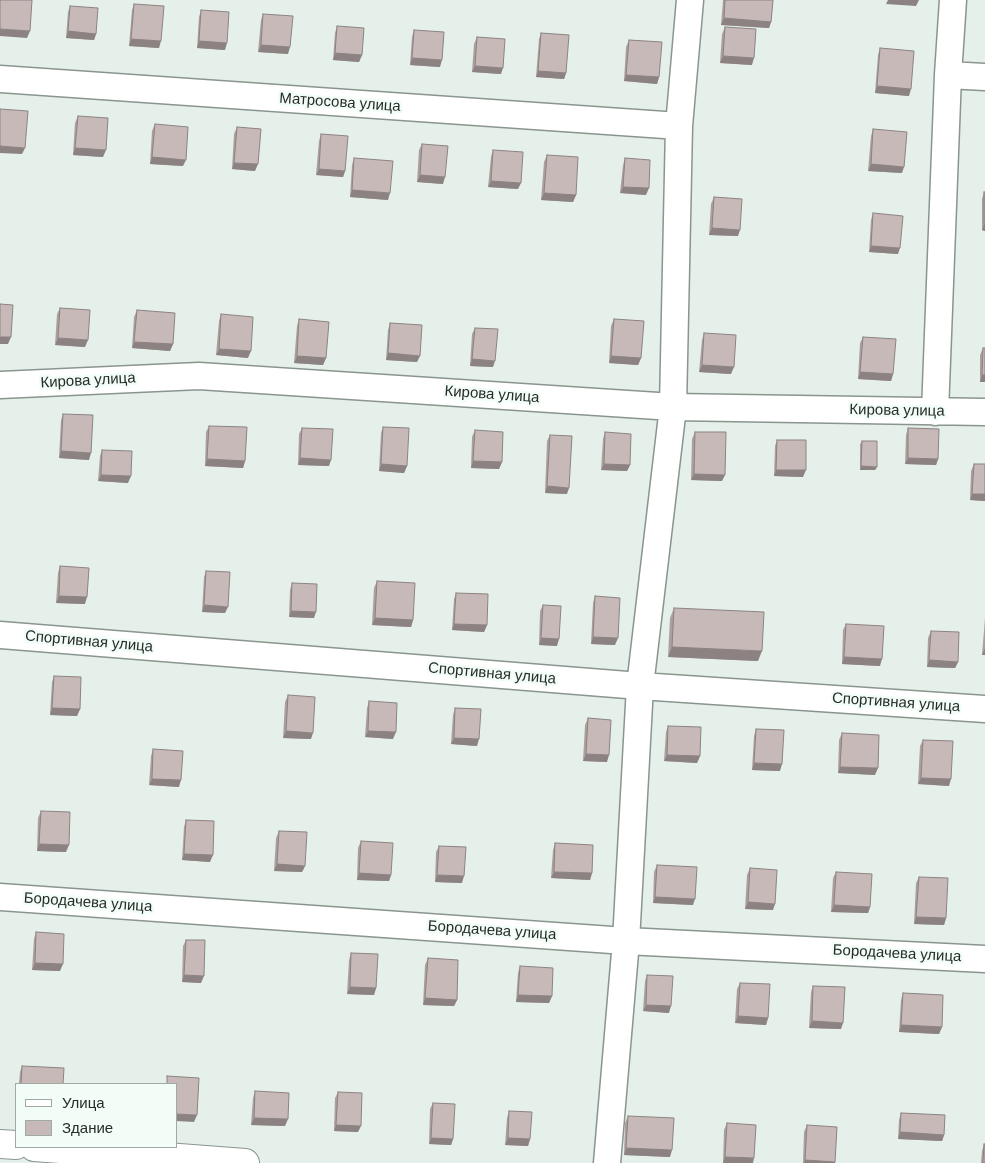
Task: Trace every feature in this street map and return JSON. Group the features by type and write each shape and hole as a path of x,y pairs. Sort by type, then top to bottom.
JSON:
{"street":[{"path":"607,1163 626,941 640,686 673,407 679,126 690,0"},
{"path":"935,412 948,75 953,0"},
{"path":"948,75 985,77"},
{"name":"Матросова улица","path":"0,79 679,126"},
{"name":"Кирова улица","path":"0,385 199,376 673,407 985,412"},
{"name":"Спортивная улица","path":"0,635 640,686 985,709"},
{"name":"Бородачева улица","path":"0,897 626,941 985,959"},
{"path":"0,1144 15,1145"},
{"path":"47,1148 246,1163"}],"building":[{"path":"0,0 32,0 30,31 0,29"},
{"path":"725,0 773,0 771,22 724,18"},
{"path":"134,4 164,6 161,41 131,39"},
{"path":"70,6 98,8 96,34 68,31"},
{"path":"201,10 229,12 227,43 199,41"},
{"path":"263,14 293,16 290,47 261,45"},
{"path":"337,26 364,28 362,55 335,53"},
{"path":"725,27 756,29 754,58 723,56"},
{"path":"414,30 444,32 442,60 412,58"},
{"path":"541,33 569,35 566,73 538,71"},
{"path":"477,37 505,39 503,68 475,66"},
{"path":"629,40 662,42 659,77 626,75"},
{"path":"880,48 914,51 911,89 877,86"},
{"path":"0,109 28,111 25,148 0,146"},
{"path":"78,116 108,118 106,150 75,148"},
{"path":"155,124 188,127 186,160 152,157"},
{"path":"237,127 261,129 258,164 234,163"},
{"path":"873,129 907,132 904,167 871,164"},
{"path":"321,134 348,136 345,171 319,169"},
{"path":"422,144 448,146 445,177 420,175"},
{"path":"493,150 523,152 521,183 491,181"},
{"path":"547,155 578,157 576,195 544,193"},
{"path":"354,158 393,161 390,193 352,190"},
{"path":"625,158 650,160 649,188 623,187"},
{"path":"985,192 985,224 984,224"},
{"path":"714,197 742,199 740,230 712,228"},
{"path":"873,213 903,216 900,248 871,246"},
{"path":"0,304 13,305 11,337 0,337"},
{"path":"60,308 90,310 88,340 58,338"},
{"path":"137,310 175,313 173,344 134,342"},
{"path":"221,314 253,317 251,351 219,349"},
{"path":"299,319 329,322 326,358 297,356"},
{"path":"614,319 644,321 641,358 611,356"},
{"path":"390,323 422,325 420,356 388,353"},
{"path":"475,328 498,329 495,361 472,359"},
{"path":"704,333 736,335 734,367 702,365"},
{"path":"863,337 896,339 893,374 860,372"},
{"path":"983,348 985,348 985,375 982,375"},
{"path":"63,414 93,415 91,453 61,451"},
{"path":"209,426 247,427 245,461 207,459"},
{"path":"383,427 409,428 407,466 381,464"},
{"path":"302,428 333,429 331,460 300,458"},
{"path":"908,428 939,429 938,459 908,458"},
{"path":"475,430 503,432 502,462 473,461"},
{"path":"605,432 631,434 630,465 604,464"},
{"path":"695,432 726,432 725,475 694,474"},
{"path":"550,435 572,436 569,488 547,486"},
{"path":"777,440 806,440 806,470 776,470"},
{"path":"862,441 877,441 877,467 861,466"},
{"path":"102,450 132,451 131,476 101,475"},
{"path":"974,464 985,464 985,494 972,494"},
{"path":"60,566 89,568 87,597 59,596"},
{"path":"206,571 230,572 228,607 204,605"},
{"path":"377,581 415,583 413,620 375,618"},
{"path":"292,583 317,584 316,612 291,611"},
{"path":"456,593 488,594 487,625 454,624"},
{"path":"595,596 620,598 618,638 593,637"},
{"path":"543,605 561,606 559,639 541,638"},
{"path":"674,608 764,612 762,651 672,647"},
{"path":"846,624 884,626 882,659 844,657"},
{"path":"931,631 959,632 958,662 929,660"},
{"path":"54,676 81,677 80,709 52,708"},
{"path":"288,695 315,697 313,733 286,731"},
{"path":"369,701 397,703 396,732 368,731"},
{"path":"455,708 481,709 479,739 454,738"},
{"path":"588,718 611,720 609,755 586,754"},
{"path":"668,726 701,727 700,756 667,755"},
{"path":"756,729 784,730 782,764 754,763"},
{"path":"842,733 879,735 878,768 840,767"},
{"path":"923,740 953,741 951,779 921,778"},
{"path":"153,749 183,751 181,780 152,779"},
{"path":"41,811 70,812 69,845 39,844"},
{"path":"186,820 214,821 213,855 184,854"},
{"path":"279,831 307,832 305,866 277,864"},
{"path":"361,841 393,843 391,875 359,873"},
{"path":"555,843 593,845 592,873 554,872"},
{"path":"439,846 466,847 464,876 437,875"},
{"path":"657,865 697,867 695,899 655,897"},
{"path":"750,868 777,870 775,904 748,902"},
{"path":"836,872 872,874 870,907 834,905"},
{"path":"919,877 948,878 946,918 916,917"},
{"path":"36,932 64,934 63,964 35,963"},
{"path":"186,940 205,940 204,976 184,975"},
{"path":"351,953 378,954 376,988 350,987"},
{"path":"428,958 458,960 457,1000 425,998"},
{"path":"520,966 553,968 552,996 518,995"},
{"path":"647,975 673,976 671,1006 646,1005"},
{"path":"740,983 770,984 768,1018 738,1016"},
{"path":"813,986 845,987 843,1023 812,1021"},
{"path":"903,993 943,995 942,1027 901,1025"},
{"path":"22,1066 64,1068 63,1083 21,1083"},
{"path":"167,1076 199,1078 197,1115 178,1114 178,1083 167,1083"},
{"path":"255,1091 289,1093 288,1119 254,1118"},
{"path":"338,1092 362,1093 361,1126 336,1125"},
{"path":"433,1103 455,1104 453,1139 431,1138"},
{"path":"509,1111 532,1112 530,1139 508,1138"},
{"path":"901,1113 945,1115 944,1135 900,1132"},
{"path":"628,1116 674,1118 672,1150 626,1148"},
{"path":"727,1123 756,1125 754,1158 725,1157"},
{"path":"807,1125 837,1127 835,1162 805,1160"},
{"path":"984,1144 985,1163 983,1163"}]}
